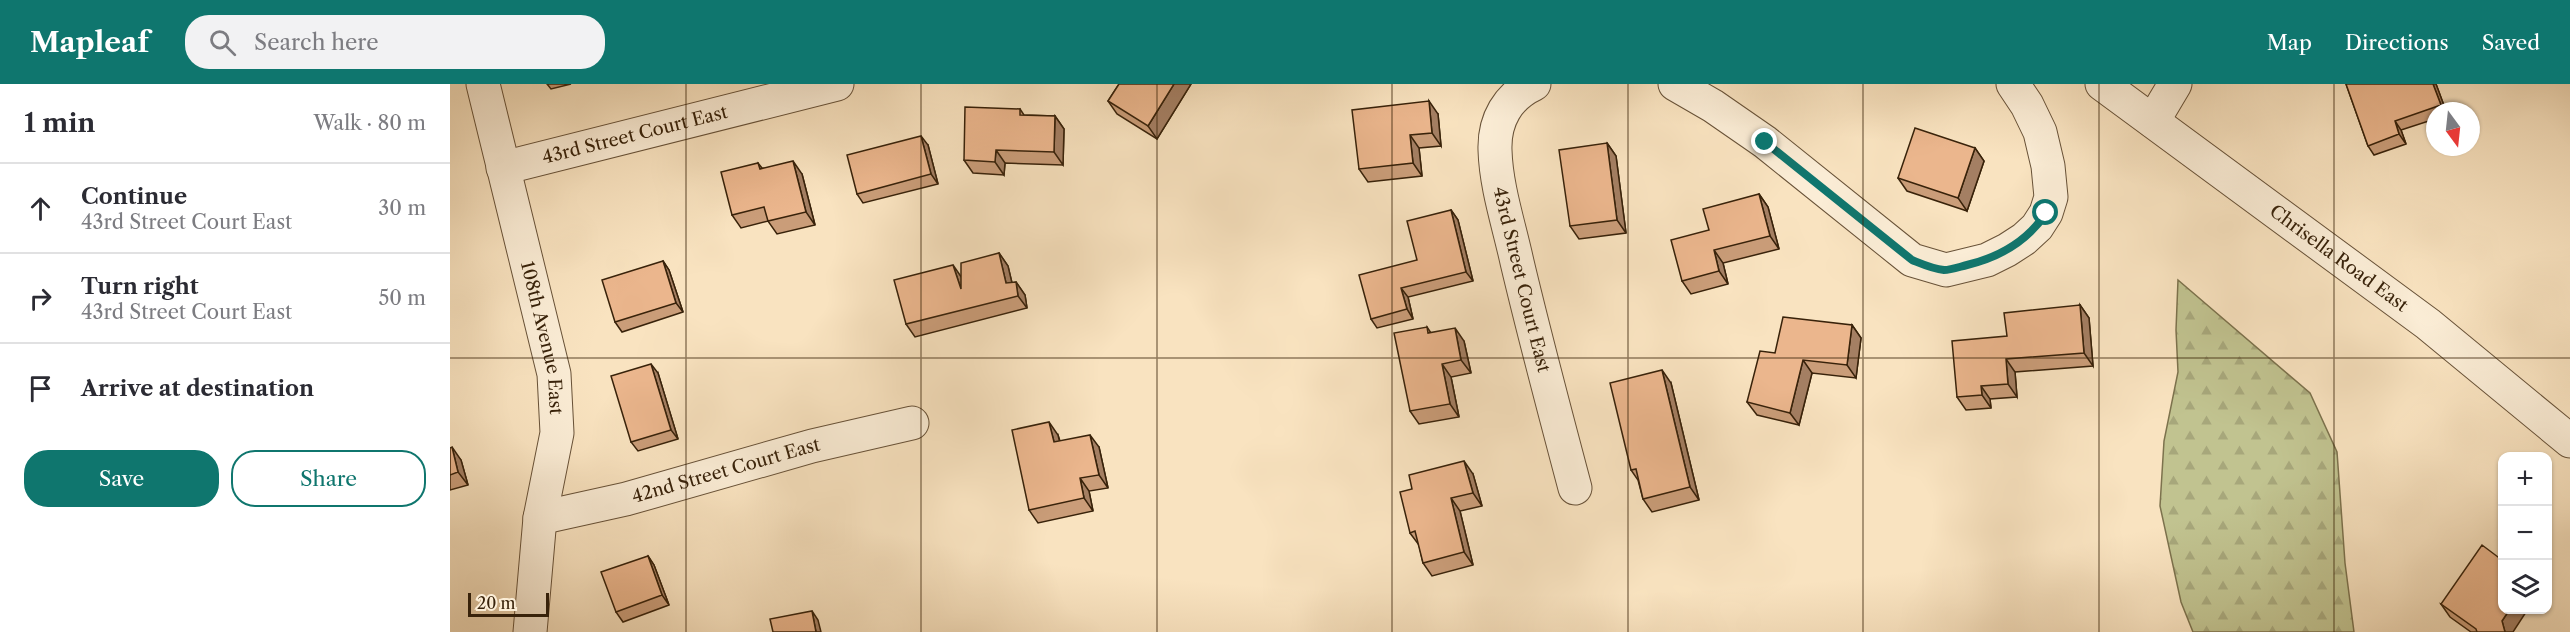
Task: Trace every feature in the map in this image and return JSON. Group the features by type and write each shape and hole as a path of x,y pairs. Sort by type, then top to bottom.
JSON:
{"street":[{"name":"108th Avenue East","path":"483,84 554,374 557,433 540,518 530,632"},
{"name":"43rd Street Court East","path":"503,168 837,84"},
{"name":"43rd Street Court East","path":"1534,84 1519,91 1506,105 1498,125 1495,149 1502,199 1575,488"},
{"path":"1675,84 1713,106 1765,142 1912,260 1946,270 1987,260 2007,250 2024,240 2037,227 2046,213 2051,197 2048,166 2040,132 2027,105 2013,84"},
{"name":"Chrisella Road East","path":"2102,84 2428,324 2570,441"},
{"path":"2153,121 2175,84"},
{"name":"42nd Street Court East","path":"540,518 626,499 791,451 912,423"}],"green space":[{"path":"2178,280 2310,393 2337,452 2345,563 2354,632 2193,632 2181,602 2160,506 2164,441 2178,372 2176,330"}],"building":[{"path":"1119,84 1174,84 1148,126 1108,101"},
{"path":"2346,84 2433,84 2440,102 2426,102 2426,110 2395,121 2399,134 2368,146"},
{"path":"1429,101 1432,133 1410,135 1413,163 1359,169 1352,110"},
{"path":"965,107 1020,109 1020,115 1055,116 1054,152 996,150 995,162 964,160"},
{"path":"1915,128 1975,148 1958,198 1898,178"},
{"path":"921,136 931,174 857,194 847,155"},
{"path":"1607,143 1617,220 1570,226 1559,150"},
{"path":"793,161 806,212 768,221 764,207 732,215 721,172 758,163 760,169"},
{"path":"1759,194 1770,236 1714,250 1719,271 1682,281 1671,240 1709,230 1703,209"},
{"path":"1451,210 1466,272 1401,288 1407,309 1371,319 1359,275 1417,260 1407,221"},
{"path":"999,253 1006,283 1016,282 1018,296 906,324 894,280 953,265 961,289 961,263"},
{"path":"663,261 676,303 615,322 602,280"},
{"path":"2080,305 2084,353 2006,359 2008,384 1981,386 1982,395 1957,397 1952,341 2007,336 2004,313"},
{"path":"1783,317 1852,325 1847,365 1803,360 1790,413 1747,402 1760,351 1775,353"},
{"path":"1427,327 1428,333 1455,328 1461,360 1442,364 1450,404 1410,411 1394,333"},
{"path":"651,364 671,430 631,442 611,376"},
{"path":"1662,370 1690,487 1643,499 1636,469 1631,470 1610,383"},
{"path":"1049,422 1054,442 1090,435 1099,475 1080,478 1084,498 1029,510 1012,430"},
{"path":"452,447 458,472 450,475 450,448"},
{"path":"1464,461 1473,493 1451,498 1464,552 1423,563 1415,531 1410,533 1400,492 1412,489 1409,475"},
{"path":"2482,545 2498,557 2498,614 2507,614 2502,621 2505,632 2477,632 2441,604"},
{"path":"648,556 662,595 616,612 601,572"},
{"path":"812,611 816,632 773,632 770,619"}],"route":[{"path":"1765,142 1912,260 1931,267 1946,270 1987,260 2024,240 2037,227 2046,213"}]}
